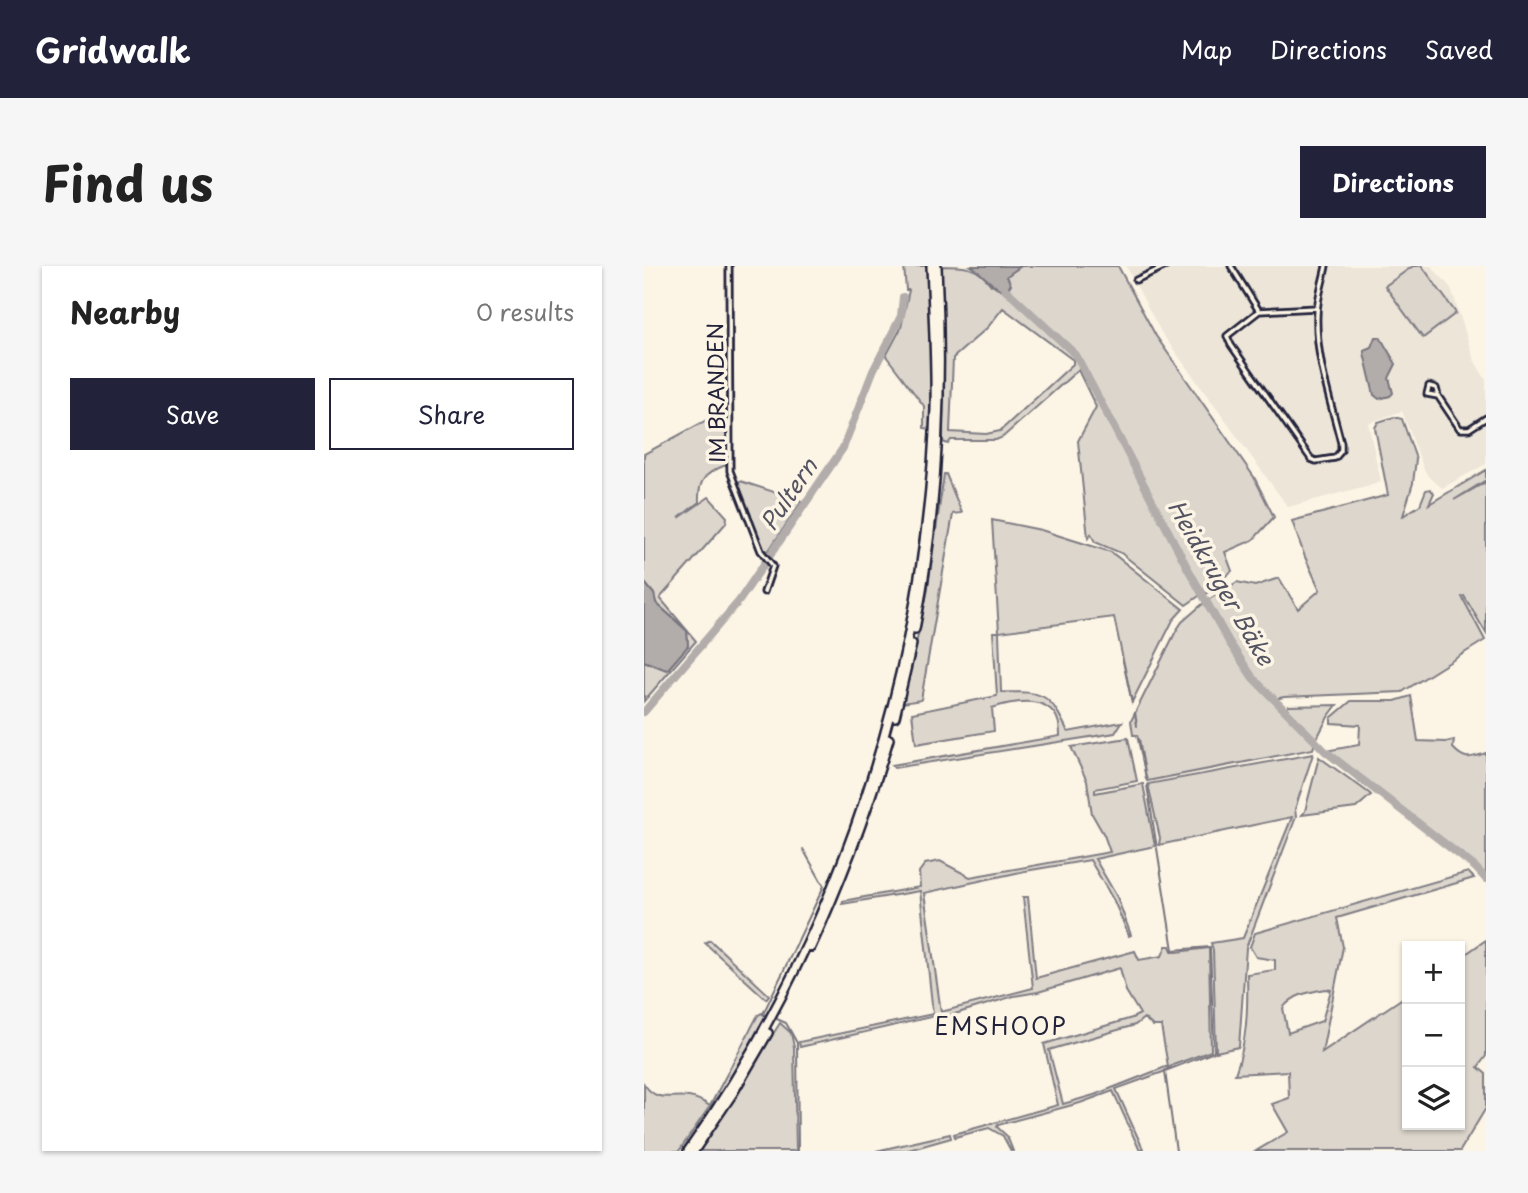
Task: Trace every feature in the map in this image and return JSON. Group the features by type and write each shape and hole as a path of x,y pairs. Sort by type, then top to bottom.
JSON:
{"highway":[{"path":"776,1013 818,920 861,812 889,721 906,650 923,552 932,461 935,369 931,266"},
{"path":"694,1151 733,1093 822,924 866,812 894,721 927,556 937,461 941,359 936,266"},
{"path":"688,1151 771,1023"}],"street":[{"name":"IM BRANDEN","path":"729,266 730,471 773,568 764,592"},
{"path":"1136,280 1166,266"},
{"path":"1231,266 1259,311"},
{"path":"1317,308 1259,311 1228,333 1227,339 1311,459 1316,461 1335,458 1341,451 1342,443 1319,348 1317,308 1326,266"},
{"path":"1438,396 1460,429 1469,429 1486,418"}],"shaded area":[{"path":"904,266 928,266 932,330 931,429 924,428 924,406 886,356 901,328 909,290 906,290"},
{"path":"940,266 970,268 981,274 991,285 1021,266 1118,266 1156,336 1254,477 1274,517 1253,540 1225,552 1232,571 1223,578 1224,584 1206,594 1188,567 1080,362 1202,594 1186,605 1121,553 1095,542 1091,534 1088,538 1078,441 1096,407 1078,370 1003,437 996,440 951,440 948,444 943,442 944,345","holes":["1003,308 1073,360 1073,364 1000,431 986,434 950,432 953,358 988,327"]},
{"path":"971,266 1021,266 1007,276 1011,285 1004,291"},
{"path":"1126,266 1431,266 1451,288 1474,360 1486,380 1486,464 1442,488 1428,476 1423,467 1402,411 1368,423 1381,482 1288,507 1161,332"},
{"path":"1413,266 1422,266 1456,313 1423,338 1385,286"},
{"path":"1375,337 1380,337 1396,364 1389,378 1393,393 1379,399 1374,395 1364,353 1364,350 1371,347"},
{"path":"727,409 726,465 704,478 699,502 679,518 709,497 727,517 726,523 660,598 686,629 656,603 654,594 644,582 644,454"},
{"path":"1394,417 1402,419 1416,459 1413,483 1403,516 1420,505 1426,490 1430,489 1434,493 1429,504 1486,470 1486,480 1454,500 1486,482 1486,633 1464,596 1462,597 1485,640 1402,692 1275,699 1246,664 1208,600 1237,582 1255,586 1279,578 1298,609 1320,590 1292,521 1388,495 1375,428 1378,422"},
{"path":"944,474 962,513 953,514 921,700 903,703 927,594"},
{"path":"740,481 802,501 769,550 765,551 761,546 738,483"},
{"path":"992,520 1041,530 1111,552 1183,609 1173,620 1132,702 1114,617 999,632"},
{"path":"644,582 654,594 656,603 687,631 688,646 667,670 644,661"},
{"path":"1206,601 1252,677 1315,742 1313,749 1147,781 1137,735 1133,735 1131,721 1176,631 1182,622"},
{"path":"687,630 696,641 644,701 644,661 667,670 688,646"},
{"path":"993,632 999,632 1001,692 1044,697 1056,709 1068,732 1122,722 1115,733 894,768 892,765 1060,736 1059,722 1054,713 1046,706 1026,702 992,708 994,731 916,744 912,713 997,696"},
{"path":"1411,696 1418,741 1454,740 1453,748 1461,755 1468,757 1486,753 1486,878 1397,804 1325,751 1359,745 1360,725 1331,723 1331,718 1351,701 1395,701"},
{"path":"1337,705 1316,740 1288,711 1288,706"},
{"path":"1128,738 1137,781 1095,789 1095,793 1143,784 1155,846 1095,859 1117,897 1131,935 1129,936 1114,901 1090,860 924,893 941,1012 1033,988 1023,897 1028,897 1036,978 1135,951 1139,960 1162,956 1166,946 1177,952 1209,948 1211,1051 1116,1089 1144,1151 1140,1151 1113,1091 1080,1103 998,1125 1007,1136 1013,1151 1003,1136 989,1128 955,1137 954,1134 1058,1105 1044,1044 1140,1014 1126,991 1120,968 938,1019 935,1016 800,1047 799,1042 933,1014 920,891 842,904 843,901 920,887 919,872 925,864 940,861 970,877 1110,852 1092,814 1087,781 1071,747","holes":["1144,1018 1153,1026 1161,1026 1168,1066 1063,1104 1049,1050 1135,1025"]},
{"path":"1313,754 1295,809 1296,817 1246,948 1239,1047 1216,1052 1211,943 1243,938 1292,817 1159,845 1160,838 1148,784"},
{"path":"1319,757 1371,795 1356,808 1302,815"},
{"path":"1468,872 1474,878 1337,918 1343,947 1322,1052 1402,998 1402,1130 1465,1130 1465,955 1486,940 1486,1056 1478,1067 1486,1074 1486,1108 1460,1151 1256,1151 1288,1132 1272,1104 1289,1098 1288,1071 1235,1074 1246,1025 1247,974 1275,970 1275,960 1256,957 1250,947 1255,933","holes":["1331,990 1322,1021 1288,1033 1283,1008 1297,997"]},
{"path":"710,940 769,995 766,999 705,943"},
{"path":"762,1013 766,1017 765,1022 714,1108 710,1106 758,1015"},
{"path":"780,1023 791,1033 794,1047 796,1151 699,1151"},
{"path":"644,1084 659,1096 682,1096 700,1100 710,1106 679,1151 644,1151"},
{"path":"950,1134 951,1138 905,1151 876,1151"}],"waterway":[{"name":"Heidkruger Bäke","path":"1006,290 1076,355 1187,567 1229,642 1253,678 1325,751 1475,867 1486,879"},
{"name":"Pultern","path":"644,712 739,601 843,448 873,371 901,316 903,297"},
{"path":"1123,661 1132,703"},
{"path":"1135,712 1137,726"},
{"path":"1139,739 1146,779"},
{"path":"1147,785 1173,950 1210,947 1214,1052 1165,1071 1176,1151"},
{"path":"767,1015 763,1014 824,886 803,849"},
{"path":"772,1017 786,1023 797,1043 798,1151"}],"district":[{"name":"EMSHOOP","path":"1001,1025"}]}
